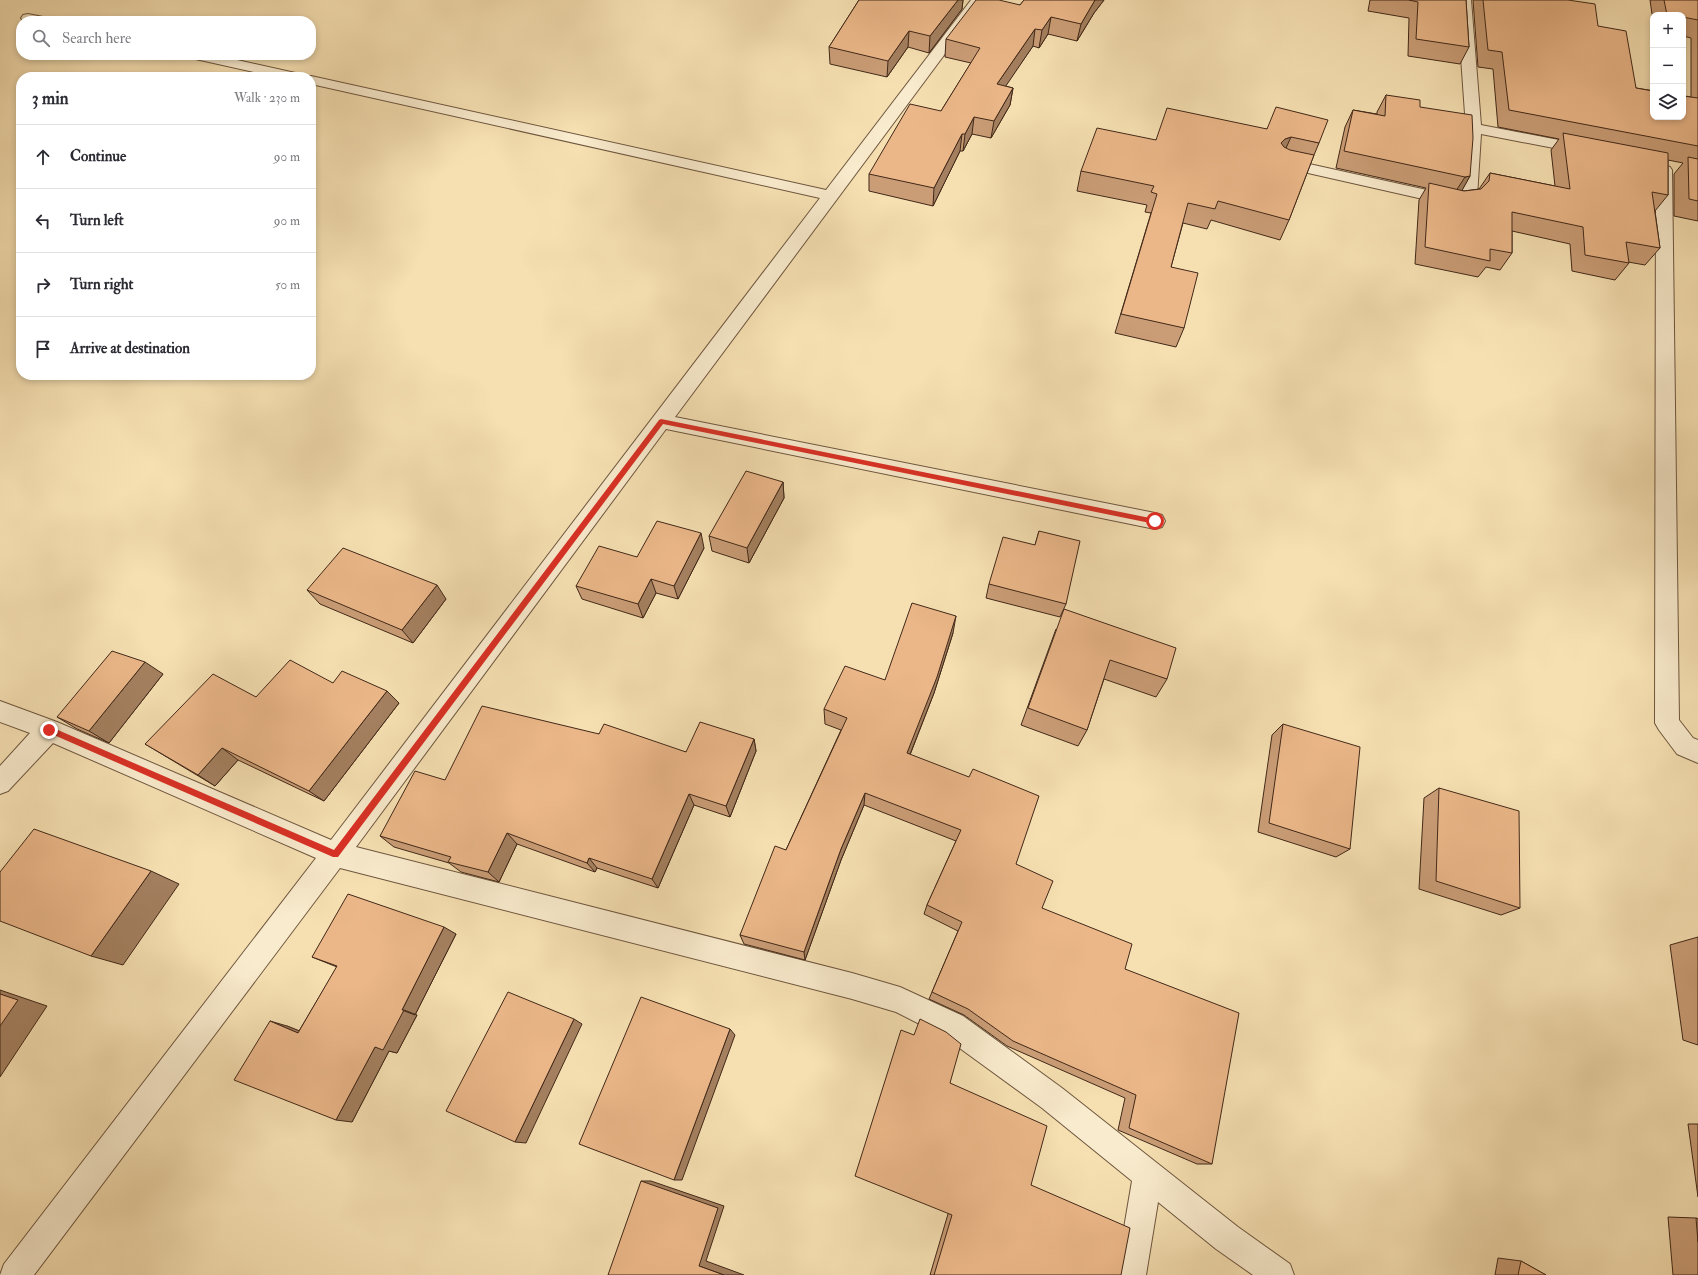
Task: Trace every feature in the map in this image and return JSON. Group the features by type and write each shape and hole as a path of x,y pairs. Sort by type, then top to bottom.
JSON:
{"street":[{"path":"15,1275 335,854 978,0"},
{"path":"1282,163 1454,201 1464,200 1469,197 1474,128 1464,0"},
{"path":"218,60 272,72"},
{"path":"316,81 831,196"},
{"path":"1474,128 1596,151"},
{"path":"1663,165 1668,723 1685,746 1698,752"},
{"path":"661,422 1155,521"},
{"path":"0,711 49,730 335,854 852,986 900,1000 954,1026 1052,1098 1226,1238 1279,1275"},
{"path":"0,783 49,730"},
{"path":"1131,1275 1148,1176"}],"building":[{"path":"859,0 958,0 930,36 909,31 888,61 829,47"},
{"path":"976,0 999,0 1020,5 1024,0 1095,0 1081,24 1051,17 1042,30 1035,29 997,84 1013,88 994,121 974,117 965,134 962,134 934,188 869,174 910,104 941,111 980,48 946,39"},
{"path":"1409,0 1466,0 1469,47 1416,39 1418,2"},
{"path":"1483,0 1568,0 1595,4 1598,26 1626,31 1636,88 1650,90 1650,120 1686,120 1686,96 1698,98 1698,146 1509,110 1502,52 1488,50"},
{"path":"1664,0 1698,0 1698,20 1686,18 1686,12 1666,12"},
{"path":"1386,95 1420,100 1420,107 1472,115 1473,138 1470,176 1465,177 1344,151 1353,110 1385,116"},
{"path":"1276,107 1328,120 1319,143 1291,137 1285,139 1281,143 1284,147 1290,150 1314,155 1289,220 1218,201 1215,209 1188,203 1171,267 1198,273 1184,328 1121,314 1157,194 1151,192 1154,186 1081,171 1097,128 1156,140 1167,108 1267,129"},
{"path":"1563,133 1668,153 1668,195 1652,192 1660,248 1626,242 1629,263 1585,255 1583,227 1512,212 1512,253 1490,249 1490,261 1425,247 1429,183 1464,191 1481,189 1489,181 1490,173 1570,189"},
{"path":"1688,157 1698,159 1698,201 1689,199"},
{"path":"746,471 783,482 747,548 709,536"},
{"path":"657,521 701,533 674,586 651,579 638,604 576,586 599,546 637,557"},
{"path":"1039,531 1080,541 1066,604 989,584 1003,537 1035,545"},
{"path":"343,548 437,585 402,630 307,590"},
{"path":"912,603 956,616 937,677 907,753 969,777 973,769 1039,796 1016,864 1053,881 1042,908 1132,944 1125,969 1239,1013 1212,1164 1129,1128 1136,1095 1013,1041 968,1009 932,992 962,922 927,905 961,830 865,793 841,849 804,952 740,935 775,846 786,850 847,718 824,709 845,666 885,680"},
{"path":"1064,609 1176,648 1167,679 1110,660 1087,730 1028,708"},
{"path":"112,651 145,662 89,731 57,717"},
{"path":"290,660 333,683 342,671 387,691 309,791 222,748 198,775 145,744 213,674 256,697"},
{"path":"482,706 599,734 604,724 686,752 700,722 754,739 726,806 689,794 652,879 589,858 587,863 507,833 488,872 448,862 451,857 380,836 415,771 445,780"},
{"path":"1283,724 1360,747 1350,849 1269,823"},
{"path":"1439,788 1519,811 1520,908 1436,881"},
{"path":"34,829 151,871 91,956 0,921 0,872"},
{"path":"348,894 444,927 383,1050 375,1047 336,1120 234,1080 270,1021 298,1033 337,966 312,957"},
{"path":"508,992 574,1019 515,1142 446,1111"},
{"path":"0,994 18,1000 0,1026"},
{"path":"641,997 730,1029 674,1180 579,1144"},
{"path":"920,1019 946,1032 961,1044 950,1083 1047,1126 1031,1185 1130,1228 1121,1275 934,1275 952,1215 855,1176 901,1030 914,1035"},
{"path":"641,1181 718,1208 699,1266 724,1275 608,1275"},
{"path":"1696,1218 1698,1219 1698,1242"},
{"path":"1521,1261 1546,1275 1518,1275"}],"route":[{"path":"49,730 335,854 661,422 1155,521"}]}
